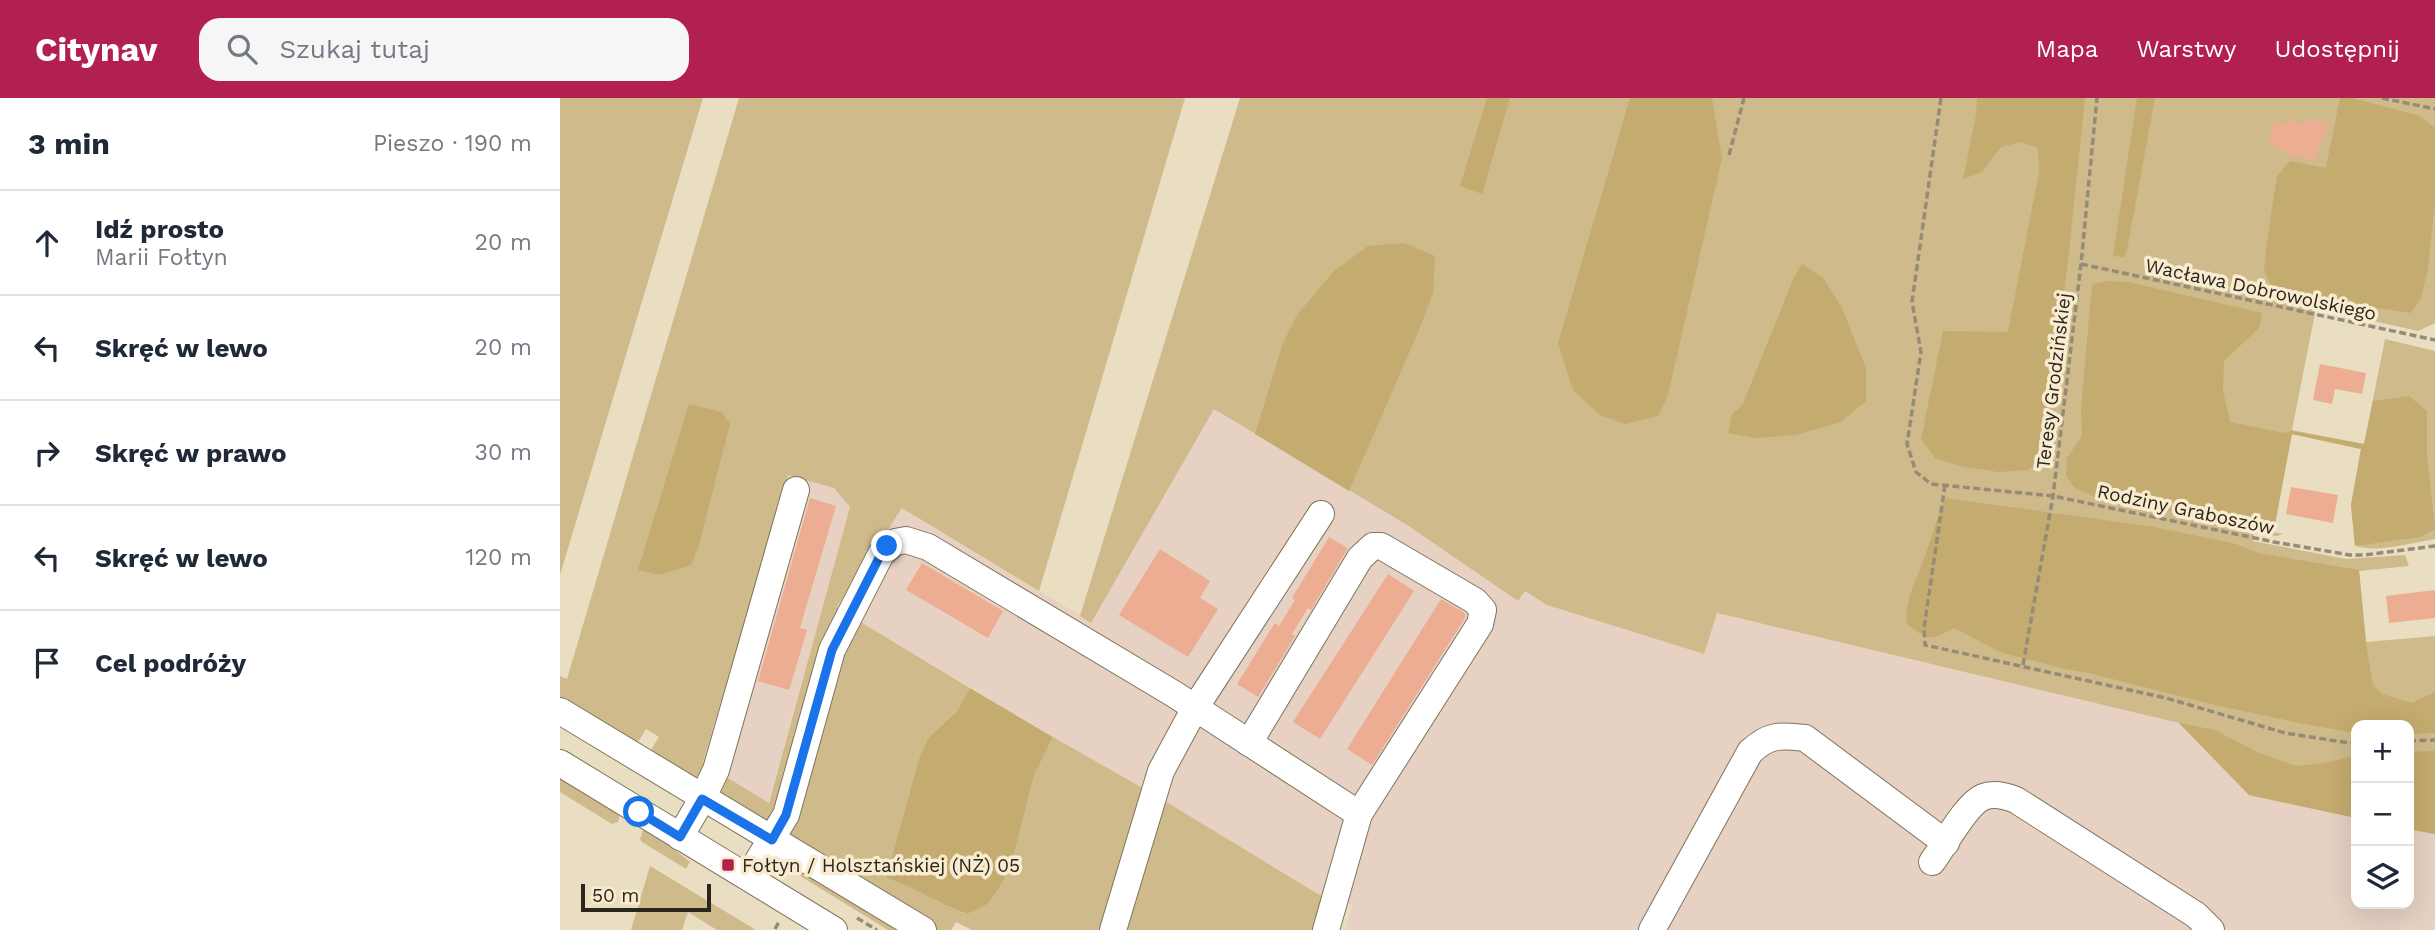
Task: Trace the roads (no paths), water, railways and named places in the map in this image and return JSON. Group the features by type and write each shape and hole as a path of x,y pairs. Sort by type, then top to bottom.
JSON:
{"street":[{"path":"680,837 716,770 796,490"},
{"path":"1112,930 1161,771 1195,708 1321,514"},
{"path":"748,877 786,815 832,650 881,554 895,542 906,540 928,547 1195,708 1359,814"},
{"path":"1249,743 1360,558 1373,547 1381,546 1475,601 1483,610 1480,624 1359,814 1326,930"},
{"path":"560,711 923,930"},
{"path":"1652,930 1750,752 1763,740 1783,735 1805,738 1939,853 1972,805 1984,796 2004,795 2196,915 2211,930"},
{"path":"560,763 834,930"}],"place":[{"name":"Fołtyn / Holsztańskiej (NŻ) 05","path":"728,865"}]}
